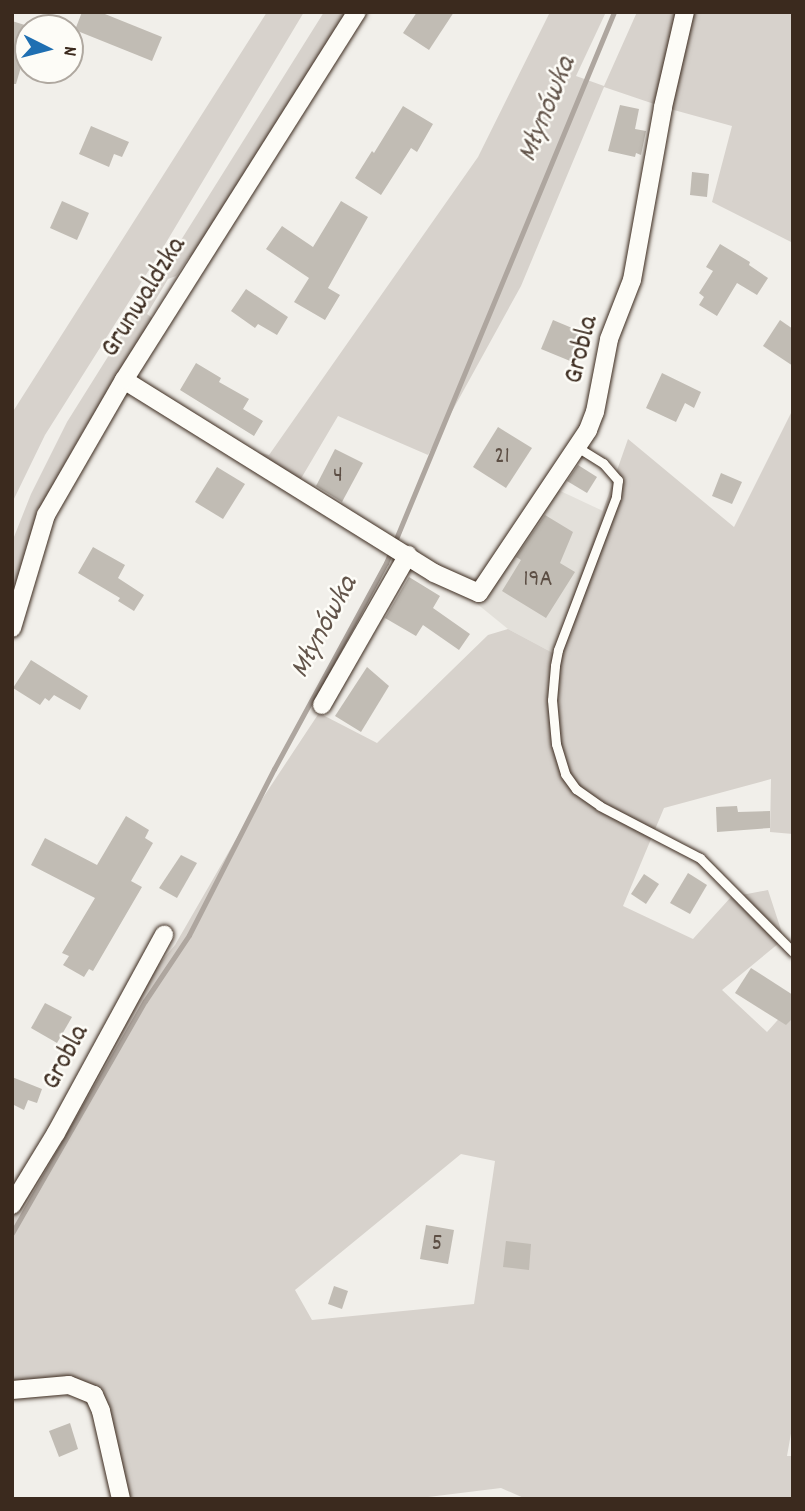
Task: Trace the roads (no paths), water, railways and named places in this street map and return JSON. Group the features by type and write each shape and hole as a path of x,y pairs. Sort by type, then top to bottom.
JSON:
{"street":[{"name":"Grunwaldzka","path":"12,628 46,514 124,380 357,12"},
{"name":"Grobla","path":"124,380 434,573 479,593 577,447 595,412 609,339 632,280 663,107 685,12"},
{"path":"321,705 408,555"},
{"name":"Grobla","path":"12,1205 56,1133 164,935"},
{"path":"12,1390 68,1385 94,1395 101,1410 121,1499"}],"lane":[{"path":"577,447 603,463 618,480 616,497 558,650 555,666 552,701 556,744 565,774 576,789 600,806 700,858 793,952"}],"waterway":[{"name":"Młynówka","path":"12,1233 145,1001 189,935 274,769 386,563 614,12"}]}
